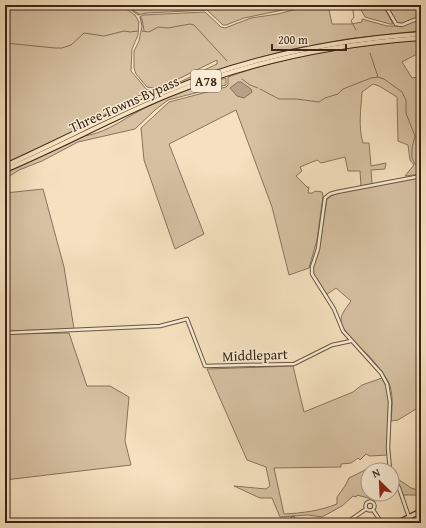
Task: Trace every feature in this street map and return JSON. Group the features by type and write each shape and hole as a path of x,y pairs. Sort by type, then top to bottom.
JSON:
{"main road":[{"name":"Three Towns Bypass","path":"5,166 135,104 190,82 238,66 300,50 328,45 376,38 421,34"},
{"name":"Three Towns Bypass","path":"5,170 59,146 137,108 215,78 268,62 329,49 421,37"},
{"path":"397,523 421,511"}],"street":[{"path":"385,5 395,24 397,25 402,25 419,18"},
{"path":"418,5 421,37"},
{"path":"421,76 421,91"},
{"path":"389,462 388,448 391,408 389,390 381,373 343,331 334,309 313,278 311,271 318,249 325,198 330,194 337,192 421,176"},
{"name":"Middlepart","path":"5,333 160,326 186,319 205,366 294,364 336,343 346,343 351,341"},
{"path":"400,491 409,523"},
{"path":"346,523 366,509 366,504 372,502 374,505 373,510 382,523"},
{"path":"366,509 370,511 373,510"},
{"path":"293,518 295,523"}],"shaded area":[{"path":"5,5 120,5 135,15 139,22 138,35 132,49 131,71 147,90 155,90 173,85 217,64 217,60 170,83 153,88 147,87 136,74 134,68 134,51 139,41 142,26 140,17 143,15 205,12 221,27 225,28 251,18 278,14 311,5 328,5 332,24 351,24 362,22 362,19 387,26 397,26 418,20 418,31 347,39 287,50 207,73 156,93 136,96 93,122 5,163 5,159 8,158 5,154"},
{"path":"124,5 301,5 244,18 223,25 207,10 146,13 138,15"},
{"path":"354,5 383,5 393,24 365,17 360,8 355,8"},
{"path":"386,5 418,5 418,17 397,24"},
{"path":"419,40 421,54 417,54 402,62 412,78 418,77 421,103 421,174 405,176 414,165 410,160 408,145 398,141 397,97 373,84 362,92 360,118 361,137 363,143 369,143 371,166 386,163 385,169 371,170 372,184 361,186 360,171 348,171 345,157 321,163 317,160 300,167 302,171 296,176 307,187 309,187 308,193 313,193 315,191 322,192 323,196 317,240 309,268 289,275 272,207 236,110 169,144 204,234 175,249 144,160 141,128 169,102 226,87 228,85 228,77 251,69 298,57 371,45"},
{"path":"226,78 226,85 168,100 135,129 78,142 42,161 19,170 5,179 5,173 85,136 103,131 160,101 207,83"},
{"path":"238,82 241,82 251,89 252,92 244,98 237,96 230,88"},
{"path":"421,177 421,411 416,409 398,420 391,421 392,396 388,381 382,371 352,339 342,325 342,315 351,301 336,288 326,295 314,277 312,269 320,244 327,199 337,193"},
{"path":"43,189 64,267 74,329 5,331 5,193"},
{"path":"69,333 87,386 110,386 129,397 125,441 131,465 5,480 5,334"},
{"path":"293,366 304,412 353,392 362,385 382,378 389,396 387,455 370,456 366,454 360,460 358,458 351,463 341,464 341,467 274,468 284,514 311,511 337,504 337,497 349,478 360,472 360,496 353,496 342,506 322,517 308,515 280,517 272,498 260,498 234,486 266,489 270,486 266,467 247,460 207,369"},
{"path":"400,480 411,488 421,491 421,497 416,495 403,495 400,488"}],"waterway":[{"path":"125,5 139,14"},
{"path":"352,5 354,17 351,21 356,30"},
{"path":"140,16 144,30"},
{"path":"142,31 149,32 158,27 168,28 190,24 194,25 227,61"},
{"path":"5,43 62,48 71,45 84,33 104,36 124,31 138,31"},
{"path":"370,53 378,77"},
{"path":"260,89 279,99 296,99 319,102 325,98 338,94 343,89 371,78 378,77 384,79 402,92 406,100 406,113 415,136 412,148 412,158 415,164 421,169"},
{"path":"242,79 250,85 258,88"},
{"path":"421,264 418,272 421,297"}]}
